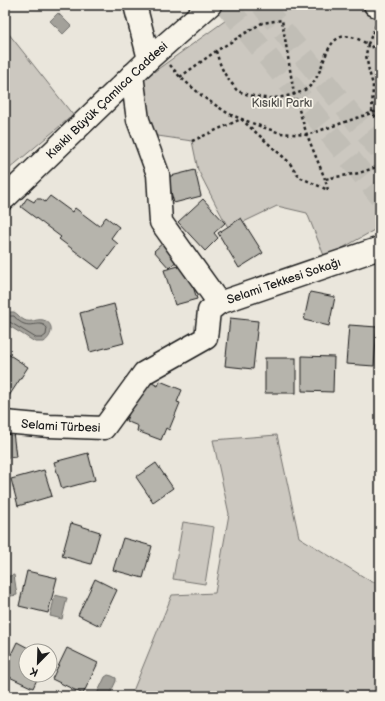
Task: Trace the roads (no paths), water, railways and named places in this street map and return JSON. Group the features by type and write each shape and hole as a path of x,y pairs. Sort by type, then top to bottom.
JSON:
{"street":[{"path":"135,5 154,55"},
{"name":"Kısıklı Büyük Çamlıca Caddesi","path":"5,198 132,75 210,5"},
{"name":"Selami Tekkesi Sokağı","path":"132,75 138,120 158,174 161,222 219,303 380,248"},
{"name":"Selami Türbesi","path":"5,422 49,426 104,428 144,374 206,338 209,311 219,303"}],"water":[{"path":"58,13 71,26 63,34 50,21"},
{"path":"8,312 14,312 27,321 46,321 49,323 51,329 49,337 44,342 35,342 6,324 5,316"},
{"path":"14,575 17,595 5,597 5,577"},
{"path":"55,595 67,598 62,619 50,616"},
{"path":"108,675 116,678 109,696 96,696 105,677"}],"tunnel":[{"path":"226,5 380,196"},
{"path":"262,5 380,150"}],"park label":[{"name":"Kısıklı Parkı","path":"282,103"}]}
